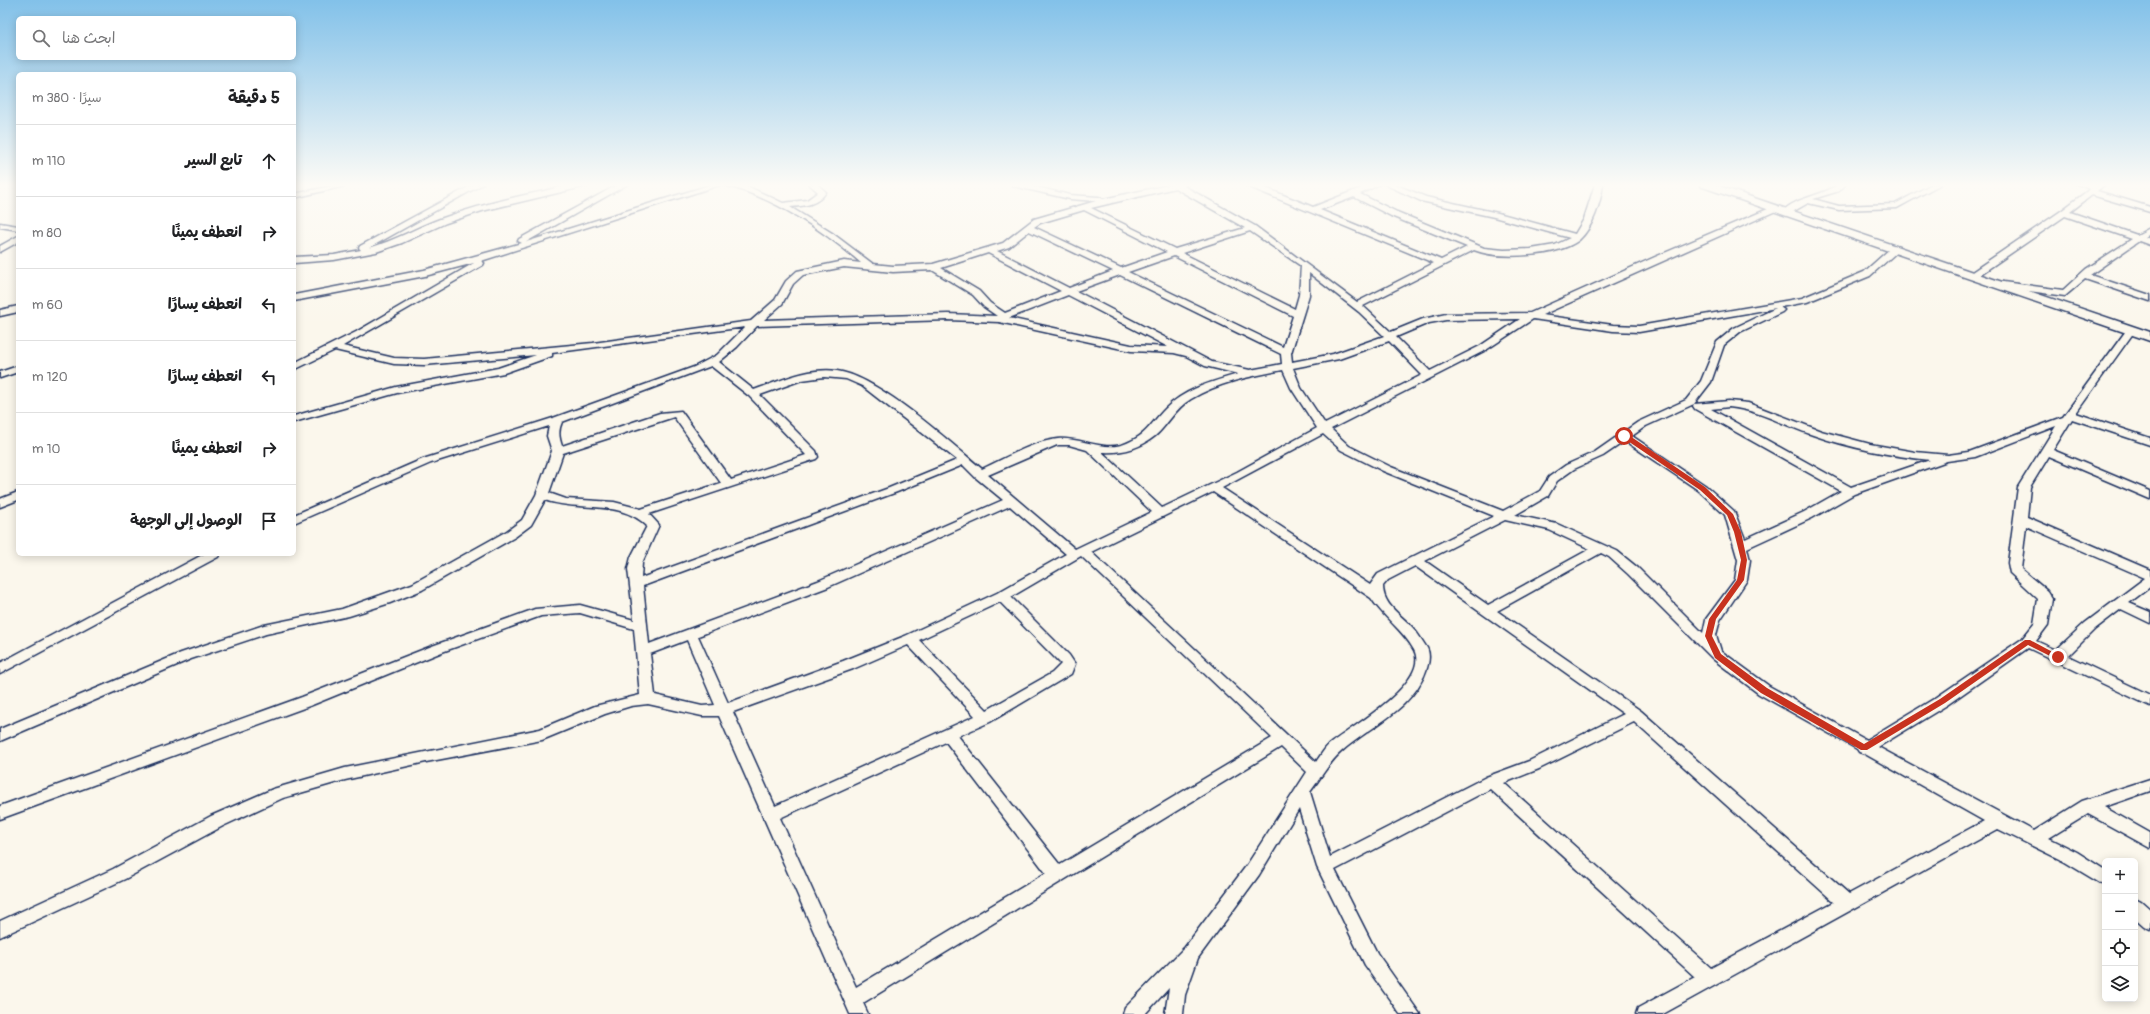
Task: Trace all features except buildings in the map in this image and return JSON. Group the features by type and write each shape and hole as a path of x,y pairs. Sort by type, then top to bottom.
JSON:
{"street":[{"path":"354,255 372,243 395,231"},
{"path":"296,260 354,255 399,241 421,231"},
{"path":"296,366 335,347 497,254 541,231"},
{"path":"296,298 424,273 497,254 569,231"},
{"path":"825,231 871,267"},
{"path":"296,518 427,461 557,420 698,369 712,362 734,345 754,323 779,302 789,282 800,274 844,264 899,270 934,267 1010,243 1023,231"},
{"path":"1037,231 1286,353"},
{"path":"1132,231 1297,314"},
{"path":"1002,318 1120,272 1242,231"},
{"path":"1257,231 1305,266 1356,306 1429,376"},
{"path":"1364,231 1442,263"},
{"path":"1439,231 1473,246 1495,253 1522,253 1549,248 1576,238 1580,231"},
{"path":"1552,231 1576,238"},
{"path":"0,929 119,874 217,821 280,793 360,771 542,734 600,710 631,701 648,698 702,711 724,710 848,665 910,639 1002,596 1078,553 1213,487 1323,429 1483,348 1495,337 1529,316 1638,266 1726,231"},
{"path":"1843,231 2150,337"},
{"path":"1972,276 2037,231"},
{"path":"2118,231 2150,242"},
{"path":"1996,284 2061,294 2089,271 2148,231"},
{"path":"0,249 16,240"},
{"path":"1356,306 1473,246"},
{"path":"1694,404 1706,382 1720,344 1743,327 1867,274 1895,249"},
{"path":"991,250 1185,353 1209,364 1251,373"},
{"path":"1305,266 1304,295 1286,353 1287,366 1307,408 1323,429 1345,448 1387,469 1504,516 1553,527 1613,554 1633,571 1718,656 1764,690 1864,748 1998,821 2071,857 2102,877"},
{"path":"934,267 976,293 1002,318"},
{"path":"2084,276 2150,298"},
{"path":"979,475 1045,445 1057,442 1070,442 1091,448 1114,449 1128,447 1152,433 1168,412 1186,397 1207,386 1251,373 1335,357 1389,337 1412,326 1446,317 1529,316 1613,328 1639,329 1804,300"},
{"path":"0,313 16,309"},
{"path":"335,347 394,361 424,362 469,359 580,347 754,323 948,317 1002,318 1131,348 1185,353"},
{"path":"1864,748 1942,701 2028,642 2041,625 2045,599 2042,594 2015,570 2014,563 2021,519 2024,487 2067,416 2131,330"},
{"path":"296,418 396,390 500,371 550,353 580,347"},
{"path":"641,513 812,457 812,453 753,394 712,362"},
{"path":"0,375 16,370"},
{"path":"753,394 795,379 814,375 849,376 868,386 924,427 1010,501 1078,553 1283,739 1317,772"},
{"path":"1694,404 1850,492"},
{"path":"1376,595 1376,585 1383,577 1504,516 1544,493 1553,479 1570,467 1600,454 1642,424 1694,404 1729,404 1748,406 1817,433 1862,445 1916,455 1948,458"},
{"path":"558,451 664,415 677,413 729,485"},
{"path":"1740,546 1808,515 1850,492 1948,458 1978,453 2067,416 2150,442"},
{"path":"0,735 186,656 264,630 344,613 416,587 521,528 527,522 542,495 558,451 553,436 553,429 557,420"},
{"path":"1624,436 1702,488 1730,514 1744,560 1741,580 1713,619 1709,636 1718,656"},
{"path":"1091,448 1160,513"},
{"path":"2046,451 2150,495"},
{"path":"636,584 893,490 963,461"},
{"path":"1132,1014 1191,954 1253,870 1302,791 1335,748 1396,704 1416,681 1422,663 1422,651 1408,631 1385,609 1376,595 1213,487"},
{"path":"542,495 568,503 623,506 641,513 653,525 651,533 637,556 634,571 648,698"},
{"path":"642,652 691,635 823,584 1010,501"},
{"path":"2021,519 2150,575"},
{"path":"1487,611 1601,548"},
{"path":"0,669 210,556"},
{"path":"1416,561 1636,715 1848,904"},
{"path":"2058,657 2090,626 2121,604 2150,580"},
{"path":"771,816 985,718 1057,677 1066,670 1068,664 1064,658 1002,596"},
{"path":"2121,604 2150,618"},
{"path":"0,813 307,701 437,649 540,612 580,609 640,626"},
{"path":"691,635 856,1007 1058,876 1283,739"},
{"path":"910,639 985,718"},
{"path":"2028,642 2150,701"},
{"path":"1325,867 1492,781 1534,765 1636,715"},
{"path":"948,734 1058,876"},
{"path":"1492,781 1710,979"},
{"path":"2034,839 2088,806 2150,785"},
{"path":"1302,791 1325,867 1371,959 1411,1014"},
{"path":"2088,806 2150,840"},
{"path":"1645,1014 1998,821"},
{"path":"2138,909 2150,922"},
{"path":"1174,1014 1176,995 1191,954"}],"route":[{"path":"1624,436 1702,488 1730,514 1737,532 1744,560 1741,580 1713,619 1709,636 1718,656 1764,690 1864,748 1942,701 2028,642 2058,657"}]}
